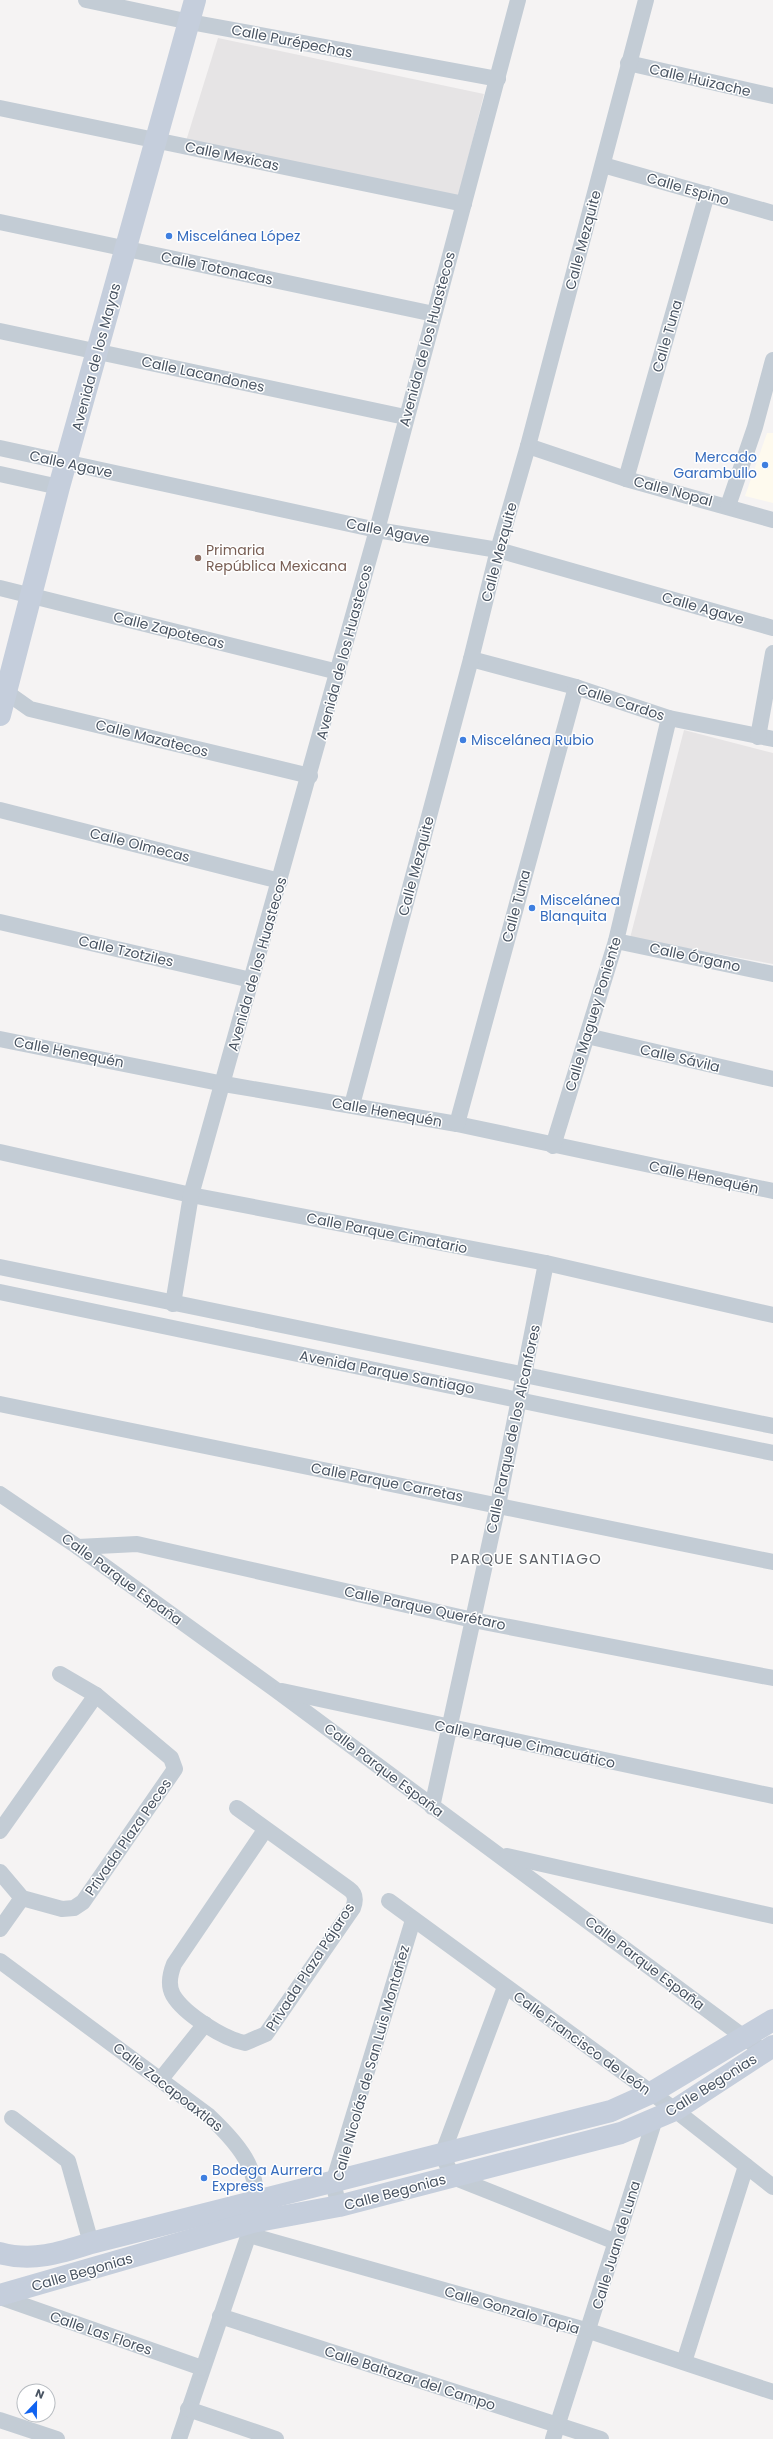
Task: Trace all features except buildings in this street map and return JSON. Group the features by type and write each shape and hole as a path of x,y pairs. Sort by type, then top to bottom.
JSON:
{"street":[{"name":"Calle Purépechas","path":"86,0 190,22 498,79"},
{"name":"Avenida de los Mayas","path":"0,715 3,691 32,596 59,487 157,141 195,0"},
{"name":"Avenida de los Huastecos","path":"173,1304 191,1195 224,1084 251,980 310,776 518,0"},
{"name":"Calle Mezquite","path":"352,1105 471,659 498,550 528,446 646,0"},
{"name":"Calle Huizache","path":"628,64 773,96"},
{"name":"Calle Mexicas","path":"0,108 464,204"},
{"name":"Calle Espino","path":"603,165 773,213"},
{"name":"Calle Tuna","path":"626,479 707,194"},
{"name":"Calle Totonacas","path":"0,222 434,314"},
{"name":"Calle Lacandones","path":"0,330 405,417"},
{"path":"728,506 755,427 773,360"},
{"name":"Calle Nopal","path":"528,446 626,479 728,506 773,520"},
{"name":"Calle Agave","path":"0,448 377,530 498,550 773,628"},
{"name":"Calle Agave","path":"0,474 59,487"},
{"name":"Calle Zapotecas","path":"0,588 338,672"},
{"path":"766,738 773,652"},
{"name":"Calle Cardos","path":"471,659 576,687 669,718 766,738"},
{"name":"Calle Tuna","path":"457,1124 576,687"},
{"name":"Calle Mazatecos","path":"3,691 30,708 310,776"},
{"name":"Calle Maguey Poniente","path":"553,1146 616,941 669,718"},
{"name":"Calle Olmecas","path":"0,810 280,881"},
{"name":"Calle Tzotziles","path":"0,922 251,980"},
{"name":"Calle Órgano","path":"616,941 773,974"},
{"name":"Calle Sávila","path":"587,1036 773,1079"},
{"name":"Calle Henequén","path":"0,1038 224,1084 457,1124 553,1146 773,1191"},
{"name":"Calle Parque Cimatario","path":"0,1152 191,1195 546,1263 773,1315"},
{"name":"Calle Parque de los Alcanfores","path":"432,1807 498,1504 525,1375 546,1263"},
{"name":"Avenida Parque Santiago","path":"0,1267 173,1304 773,1426"},
{"name":"Avenida Parque Santiago","path":"0,1292 520,1399 773,1453"},
{"name":"Calle Parque Carretas","path":"0,1404 498,1504 773,1562"},
{"name":"Calle Parque España","path":"0,1494 78,1547 276,1690 745,2038 768,2049"},
{"name":"Calle Parque Querétaro","path":"78,1547 137,1544 473,1620 773,1678"},
{"name":"Privada Plaza Peces","path":"22,1898 62,1909 74,1908 83,1902 175,1769 171,1758 96,1695 60,1674"},
{"name":"Calle Parque Cimacuático","path":"276,1690 450,1729 773,1796"},
{"path":"0,1831 96,1695"},
{"name":"Privada Plaza Pájaros","path":"237,1808 265,1830 354,1892 355,1903 266,2034 245,2043 226,2036 205,2024 173,1994 171,1973 174,1964 265,1830"},
{"path":"500,1855 773,1916"},
{"path":"0,1872 22,1898 0,1929"},
{"name":"Calle Francisco de León","path":"389,1901 675,2110 773,2187"},
{"name":"Calle Nicolás de San Luis Montañez","path":"339,2206 334,2183 413,1920"},
{"name":"Calle Zacapoaxtlas","path":"0,1962 161,2079 209,2116 233,2139 252,2170 253,2220"},
{"path":"505,1987 442,2155 453,2177 616,2242"},
{"name":"Calle Begonias","path":"0,2296 253,2220 334,2183 612,2111 651,2093 773,2020"},
{"path":"161,2079 205,2024"},
{"name":"Calle Begonias","path":"3,2257 52,2256 91,2243 339,2206 621,2133 675,2110 768,2049"},
{"path":"12,2118 68,2161 91,2243"},
{"name":"Calle Juan de Luna","path":"556,2432 655,2119"},
{"path":"684,2362 746,2166"},
{"path":"179,2439 253,2220"},
{"name":"Calle Gonzalo Tapia","path":"253,2220 773,2392"},
{"name":"Calle Las Flores","path":"0,2296 202,2368"},
{"name":"Calle Baltazar del Campo","path":"220,2316 556,2432 601,2439"},
{"path":"188,2409 276,2439"},
{"path":"0,2420 57,2439"}],"shaded area":[{"path":"218,38 484,94 458,199 186,141"},
{"name":"Mercado Garambullo","path":"767,433 773,433 773,503 745,496"},
{"path":"684,730 773,753 773,964 630,938"}],"place":[{"name":"Miscelánea López","path":"169,236"},
{"name":"Mercado Garambullo","path":"765,465"},
{"name":"Primaria República Mexicana","path":"198,558"},
{"name":"Miscelánea Rubio","path":"463,740"},
{"name":"Miscelánea Blanquita","path":"532,908"},
{"name":"Bodega Aurrera Express","path":"204,2178"}],"district":[{"name":"PARQUE SANTIAGO","path":"526,1559"}]}
